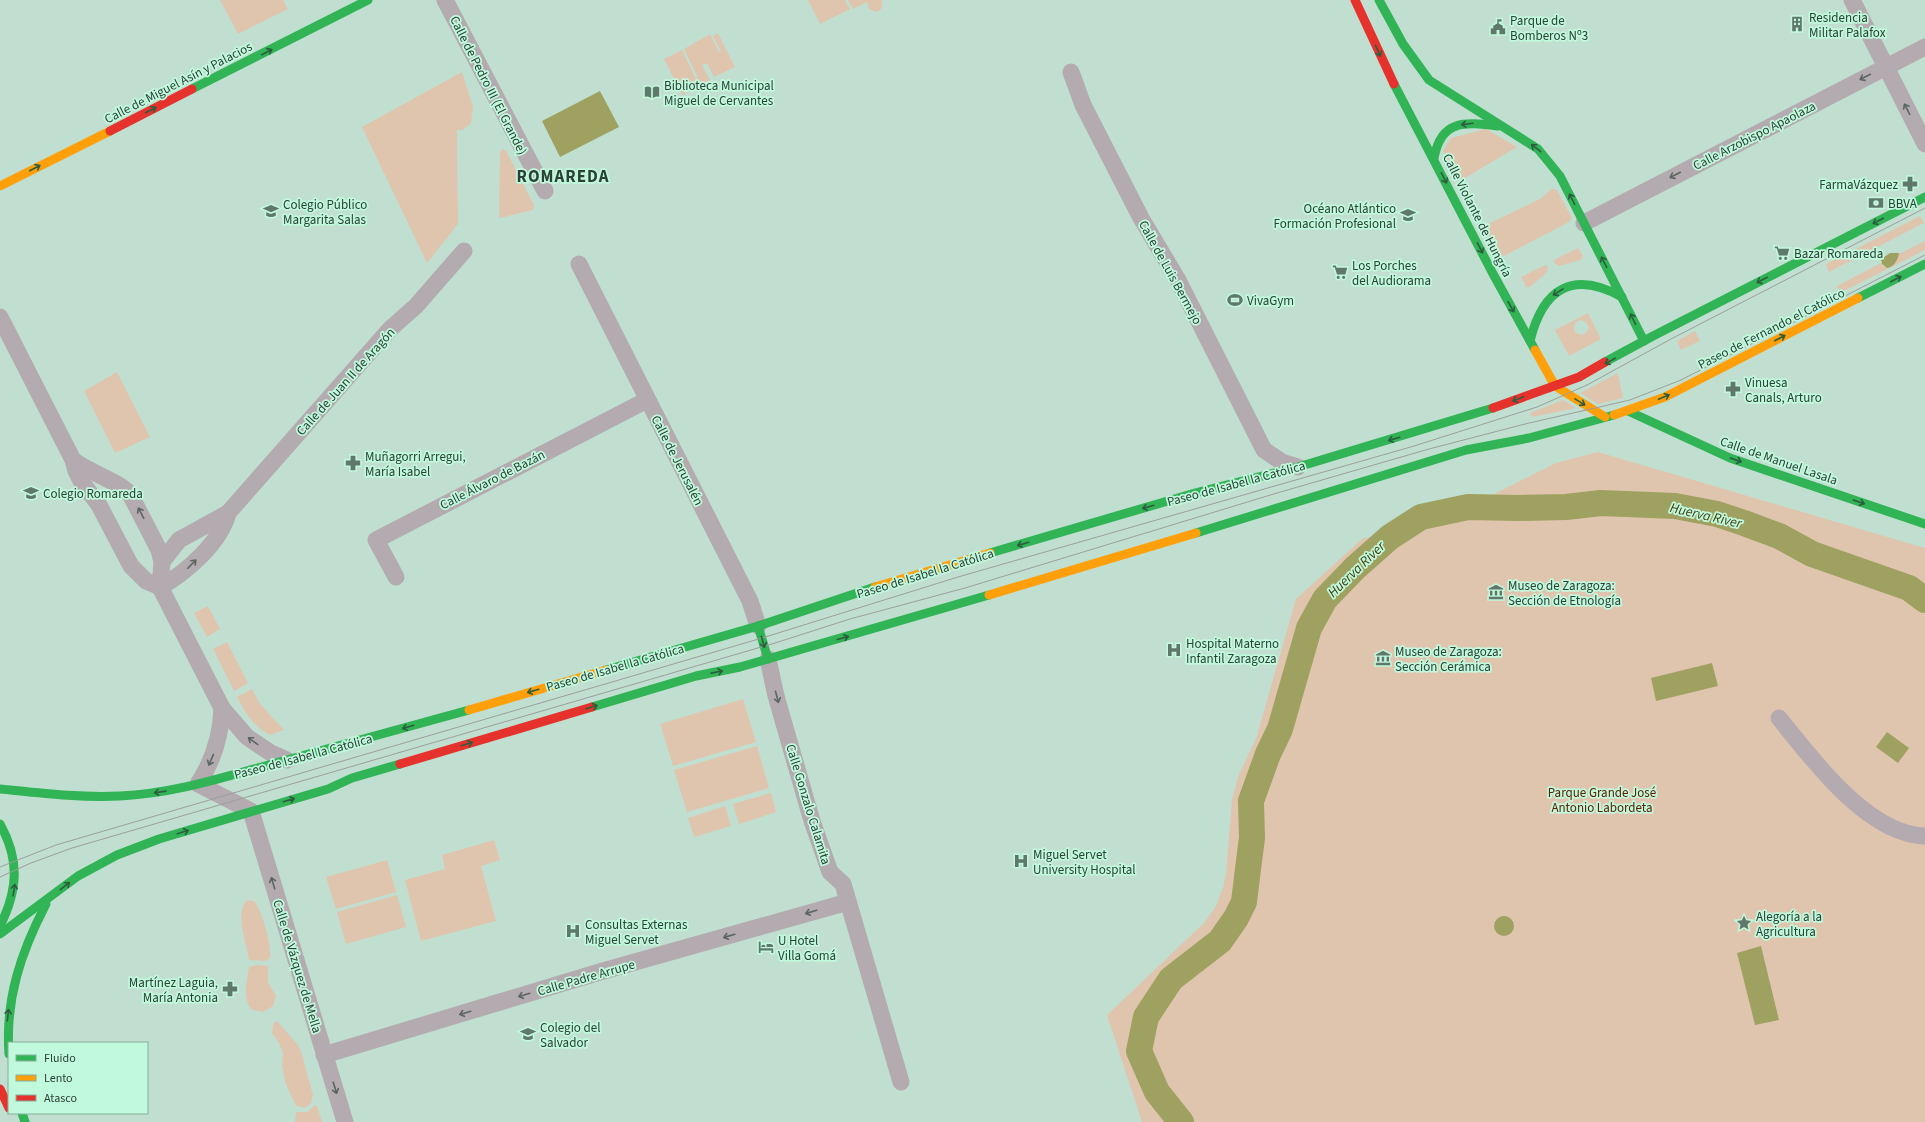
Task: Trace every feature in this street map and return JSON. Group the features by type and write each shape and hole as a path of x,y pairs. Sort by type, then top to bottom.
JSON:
{"main road":[{"name":"Calle de Miguel Asín y Palacios","path":"0,186 368,0"},
{"name":"Calle Violante de Hungría","path":"1355,0 1384,66 1554,386"},
{"path":"1379,0 1403,44 1429,80"},
{"path":"1362,15 1382,36"},
{"path":"1402,60 1416,72 1493,119 1538,149 1546,157 1560,176 1644,342 1925,197"},
{"path":"1434,158 1434,151 1440,138 1456,125 1475,123 1505,128"},
{"name":"Paseo de Fernando el Católico","path":"1628,411 1680,390 1925,264"},
{"path":"1530,341 1532,326 1542,305 1551,296 1563,288 1578,284 1595,284 1622,297"},
{"name":"Paseo de Isabel la Católica","path":"0,789 74,796 120,796 165,791 198,784 367,739 758,626 872,588 1248,479 1298,467 1483,412 1579,377 1644,342"},
{"path":"1554,386 1605,417"},
{"path":"0,934 78,876 118,855 159,839 328,789 352,778 688,678 768,659 1040,581 1466,450 1530,438 1628,411"},
{"name":"Calle de Manuel Lasala","path":"1628,411 1659,423 1700,445 1730,458 1925,524"},
{"name":"Calle de Jerusalén","path":"758,626 768,659"},
{"path":"0,824 11,846 16,869 12,902 0,926"},
{"path":"8,1042 7,1020 11,993 26,946 49,899"},
{"path":"0,1089 8,1106"}],"street":[{"name":"Calle de Pedro III (El Grande)","path":"445,0 544,191"},
{"path":"1852,0 1925,144"},
{"name":"Calle Arzobispo Apaolaza","path":"1584,223 1925,46"},
{"name":"Calle de Luis Bermejo","path":"1071,72 1078,94 1141,218 1178,280 1264,450 1282,462 1298,467"},
{"name":"Calle de Juan II de Aragón","path":"162,562 179,540 228,513 390,329 416,306 464,251"},
{"name":"Calle de Jerusalén","path":"579,264 750,601 758,626"},
{"path":"0,317 73,460 81,481 99,505 131,566 141,578 150,584 160,587"},
{"name":"Calle Álvaro de Bazán","path":"396,577 376,540 647,400"},
{"path":"1248,479 1264,450"},
{"path":"73,460 88,471 127,491 154,538 162,562 160,587 222,708 246,737 266,750 287,760"},
{"name":"Calle de Juan II de Aragón","path":"160,587 177,577 195,562 220,532 226,523 228,513"},
{"path":"154,538 179,540"},
{"name":"Calle Gonzalo Calamita","path":"768,659 776,696 815,828 830,872 843,884 901,1082"},
{"path":"198,784 209,765 217,745 222,708"},
{"path":"1780,718 1836,783 1862,808 1885,824 1909,834 1925,836"},
{"path":"0,780 20,790"},
{"name":"Paseo de Isabel la Católica","path":"198,784 251,811"},
{"name":"Calle de Vázquez de Mella","path":"251,811 345,1122"},
{"name":"Calle Padre Arrupe","path":"324,1055 596,974 848,902"}],"green space":[{"path":"220,0 283,0 288,9 238,34"},
{"path":"808,0 845,0 850,9 820,24"},
{"path":"848,0 881,0 882,6 880,10 876,12 869,9 867,2 853,9"},
{"path":"718,33 735,67 714,77 707,63 702,65 710,80 691,90 687,82 681,85 686,94 682,95 664,59 682,50 696,79 698,78 684,49 710,34 719,52 721,51 713,36"},
{"path":"462,72 473,107 471,123 463,130 457,130 458,224 427,263 362,127"},
{"path":"1486,129 1517,147 1460,181 1443,151 1451,138"},
{"path":"502,149 506,151 534,205 533,210 500,218 500,152"},
{"path":"1552,189 1557,190 1572,218 1569,222 1504,256 1497,253 1485,230 1488,224 1540,199"},
{"path":"1920,216 1924,223 1829,272 1826,264"},
{"path":"1925,241 1925,250 1840,293 1837,286 1881,263 1884,267 1892,266 1899,254"},
{"path":"1578,248 1583,256 1581,260 1559,266 1554,263 1554,260"},
{"path":"1545,265 1548,267 1547,272 1530,287 1526,287 1521,277"},
{"path":"1588,313 1601,339 1569,356 1555,330","holes":["1580,320 1586,322 1589,327 1587,332 1582,335 1576,333 1574,329 1575,323"]},
{"path":"1695,331 1700,341 1681,350 1677,341"},
{"path":"117,372 150,437 115,453 84,391"},
{"path":"1618,373 1623,398 1598,404 1580,393"},
{"path":"1563,400 1576,408 1532,417 1530,413"},
{"name":"Parque Grande José Antonio Labordeta","path":"1598,452 1925,548 1925,1122 1142,1122 1107,1015 1204,923 1216,906 1223,888 1226,874 1232,799 1239,774 1256,739 1296,599 1363,538 1390,537 1421,517 1468,507 1556,463","holes":["1382,544 1341,584 1312,624 1324,601 1332,590 1351,570"]},
{"path":"208,606 220,629 207,637 194,613"},
{"path":"227,642 248,683 234,691 213,649"},
{"path":"252,689 260,704 284,730 270,735 259,728 250,719 237,697"},
{"path":"743,699 756,742 673,766 660,724"},
{"path":"757,746 769,788 687,812 674,770"},
{"path":"771,793 776,812 739,824 733,804"},
{"path":"725,806 731,826 694,837 688,818"},
{"path":"494,840 500,860 481,866 496,921 421,941 405,880 445,869 442,855"},
{"path":"387,860 396,892 336,909 326,877"},
{"path":"397,895 406,927 346,944 337,912"},
{"path":"247,900 254,901 263,920 268,937 270,952 270,958 266,961 249,960 241,921 243,906"},
{"path":"257,965 268,966 268,982 276,996 273,1006 263,1012 252,1010 247,1001 246,995 249,967"},
{"path":"277,1021 297,1044 301,1051 313,1095 311,1103 305,1108 296,1106 285,1082 282,1065 283,1053 279,1043 272,1033 273,1024"},
{"path":"315,1105 317,1106 322,1122 295,1122 296,1112 307,1112"}],"shaded area":[{"path":"600,91 619,127 560,157 542,121"},
{"path":"1890,253 1899,253 1895,263 1887,268 1882,264 1881,259"},
{"path":"1712,663 1718,686 1656,701 1651,678"},
{"path":"1887,732 1909,748 1898,763 1876,747"},
{"path":"1500,916 1508,916 1514,922 1514,930 1508,936 1500,936 1494,930 1494,922"},
{"path":"1761,946 1779,1020 1755,1025 1737,953"}],"waterway":[{"name":"Huerva River","path":"1181,1122 1157,1092 1139,1051 1146,1017 1171,979 1220,941 1236,918 1244,902 1252,838 1251,801 1268,754 1280,729 1309,628 1325,599 1355,568 1390,537 1421,517 1468,507 1566,507 1601,503 1675,506 1717,514 1779,536 1812,554 1909,588 1925,600"}],"tram line":[{"path":"0,867 56,845 762,638 958,577 1414,446 1537,407 1587,385 1671,339 1925,208"},
{"path":"0,877 31,863 72,848 775,643 850,619 965,588 1277,493 1429,449 1525,424 1630,400 1681,380 1925,255"}],"traffic: fast":[{"path":"192,89 368,0"},
{"path":"1379,0 1403,44 1429,80 1538,149 1560,176 1644,341"},
{"path":"1394,84 1492,272 1535,350"},
{"path":"1434,158 1437,145 1442,136 1456,126 1465,124 1498,126"},
{"path":"1605,362 1925,197"},
{"path":"1858,298 1925,264"},
{"path":"1530,341 1543,308 1552,297 1562,289 1575,285 1589,285 1605,289 1622,297"},
{"path":"990,553 1195,493 1298,467 1493,408"},
{"path":"1628,411 1730,458 1925,524"},
{"path":"1196,533 1466,450 1529,438 1614,415"},
{"path":"606,670 758,626 875,587"},
{"path":"592,707 696,676 740,667 989,595"},
{"path":"758,626 768,659"},
{"path":"0,789 60,795 90,796 139,795 175,789 212,781 469,710"},
{"path":"0,934 78,876 117,855 159,839 328,789 352,778 400,764"},
{"path":"0,824 11,850 14,863 13,887 6,913 0,926"},
{"path":"8,1042 12,995 17,976 29,940 46,904"},
{"path":"22,1114 25,1122"}],"traffic: slow":[{"path":"0,186 110,131"},
{"path":"1614,415 1665,397 1858,298"},
{"path":"1535,350 1555,386 1605,417"},
{"path":"989,595 1196,533"},
{"path":"875,587 990,553"},
{"path":"469,710 606,670"}],"traffic: jam":[{"path":"1355,0 1394,84"},
{"path":"110,131 192,89"},
{"path":"1493,408 1579,377 1605,362"},
{"path":"400,764 592,707"},
{"path":"0,1089 8,1106"}],"place":[{"name":"Residencia Militar Palafox","path":"1797,24"},
{"name":"Parque de Bomberos Nº3","path":"1498,27"},
{"name":"Biblioteca Municipal Miguel de Cervantes","path":"652,92"},
{"name":"FarmaVázquez","path":"1910,184"},
{"name":"BBVA","path":"1876,203"},
{"name":"Colegio Público Margarita Salas","path":"271,211"},
{"name":"Océano Atlántico Formación Profesional","path":"1408,215"},
{"name":"Bazar Romareda","path":"1782,253"},
{"name":"Los Porches del Audiorama","path":"1340,272"},
{"name":"VivaGym","path":"1235,300"},
{"name":"Vinuesa Canals, Arturo","path":"1733,389"},
{"name":"Muñagorri Arregui, María Isabel","path":"353,463"},
{"name":"Colegio Romareda","path":"31,493"},
{"name":"Museo de Zaragoza: Sección de Etnología","path":"1496,592"},
{"name":"Hospital Materno Infantil Zaragoza","path":"1174,650"},
{"name":"Museo de Zaragoza: Sección Cerámica","path":"1383,658"},
{"name":"Miguel Servet University Hospital","path":"1021,861"},
{"name":"Alegoría a la Agricultura","path":"1744,923"},
{"name":"Consultas Externas Miguel Servet","path":"573,931"},
{"name":"U Hotel Villa Gomá","path":"766,947"},
{"name":"Martínez Laguia, María Antonia","path":"230,989"},
{"name":"Colegio del Salvador","path":"528,1034"}],"district":[{"name":"ROMAREDA","path":"563,176"}]}
